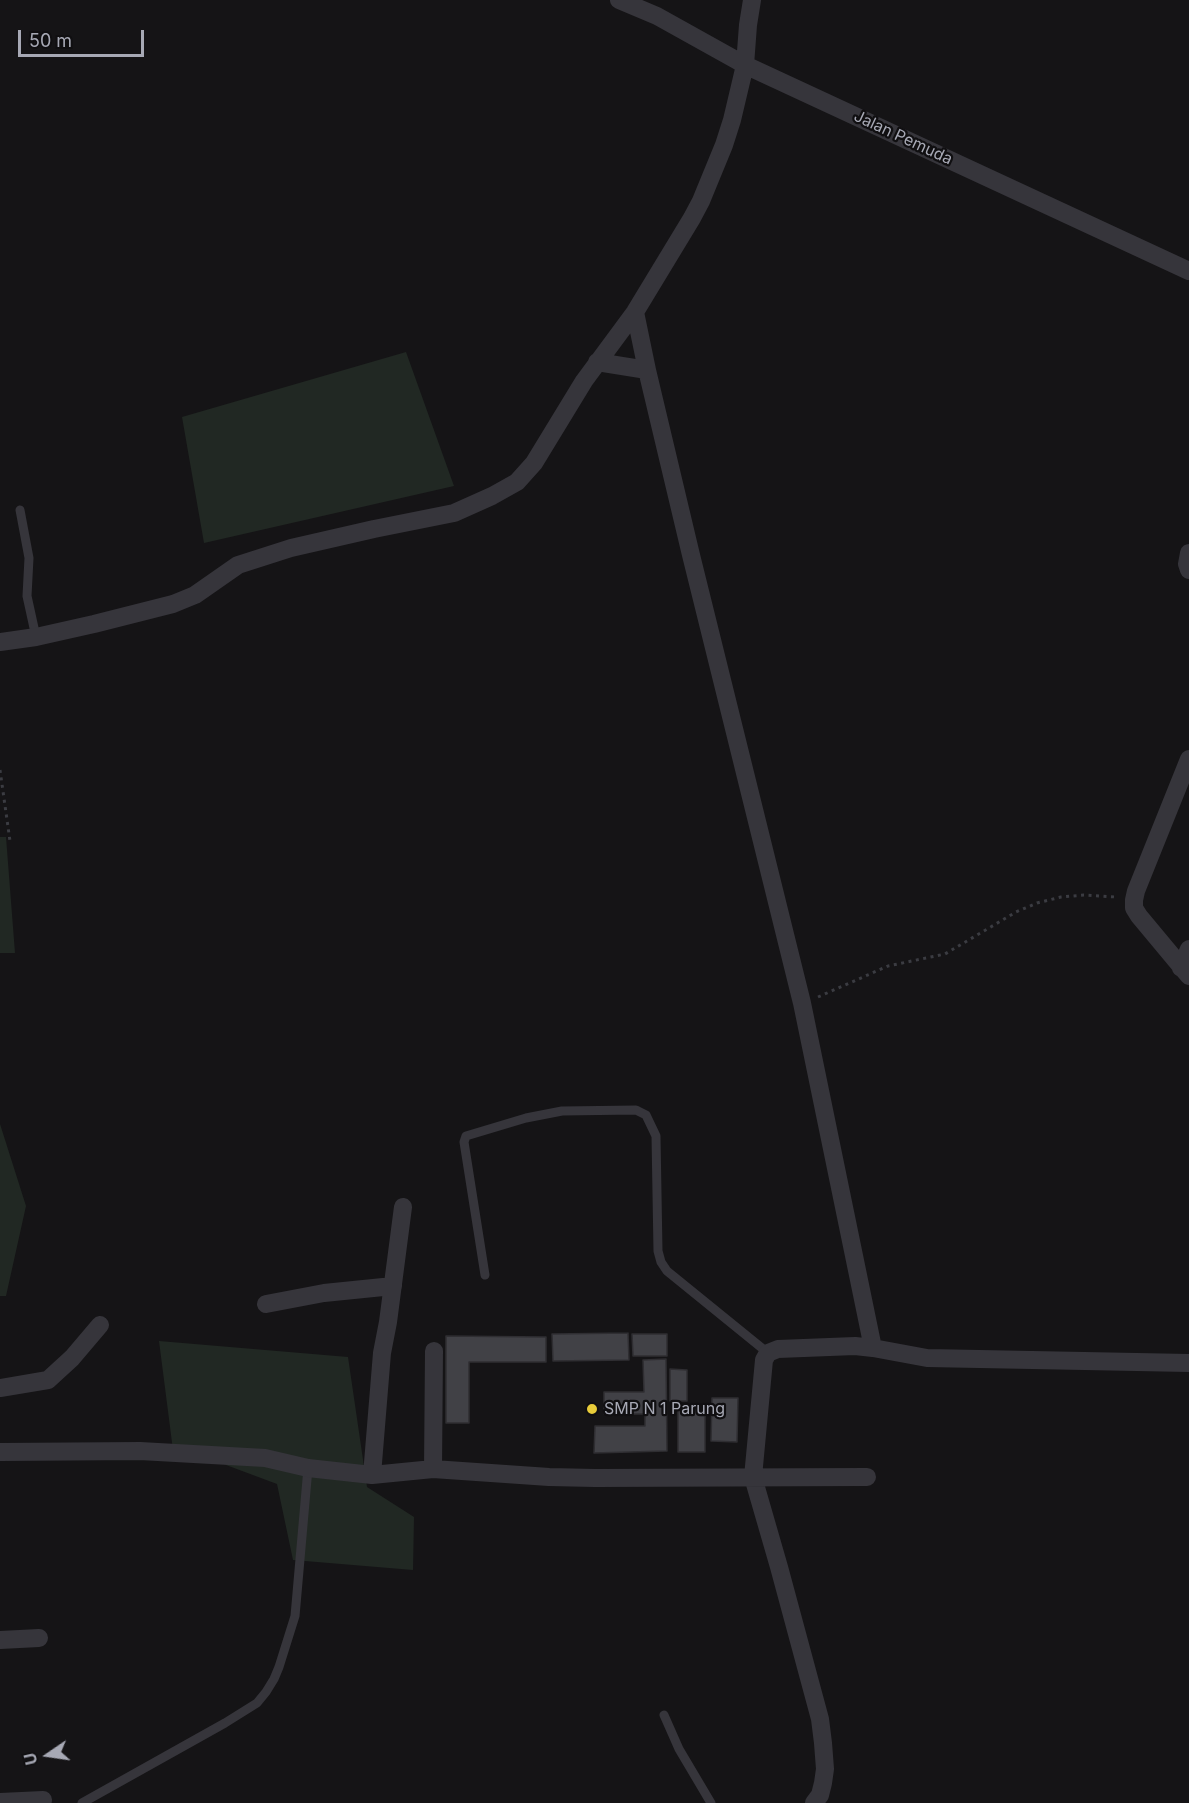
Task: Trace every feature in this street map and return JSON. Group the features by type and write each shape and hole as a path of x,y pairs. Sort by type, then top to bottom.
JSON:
{"street":[{"name":"Jalan Pemuda","path":"619,0 657,16 745,65 1189,271"},
{"path":"0,642 36,637 173,603 195,595 238,565 260,557 374,529 454,513 517,482 534,463 578,390 635,312 701,201 732,120 745,65 752,0"},
{"path":"635,312 691,555 802,1003 873,1348"},
{"path":"597,362 647,370"},
{"path":"1189,553 1187,564 1189,570"},
{"path":"1185,972 1139,916 1134,908 1134,900 1189,759"},
{"path":"1185,972 1189,949"},
{"path":"372,1475 382,1353 403,1207"},
{"path":"266,1304 324,1293 393,1286"},
{"path":"0,1388 48,1380 55,1376 100,1325"},
{"path":"814,1803 820,1795 825,1769 820,1719 753,1477 764,1360 768,1353 778,1349 855,1346 927,1358 1189,1362"},
{"path":"433,1469 434,1351"},
{"path":"0,1452 140,1450 265,1458 308,1468 372,1475 433,1469 584,1478 867,1477"},
{"path":"0,1640 39,1638"},
{"path":"0,1802 43,1800"}],"lane":[{"path":"20,510 29,558 27,596 36,637"},
{"path":"485,1275 464,1142 466,1136 526,1118 562,1111 636,1110 646,1115 656,1136 658,1251 661,1262 666,1270 768,1353"},
{"path":"82,1803 225,1724 257,1703 270,1686 279,1667 295,1616 308,1468"},
{"path":"664,1715 679,1749 711,1803"}],"path":[{"path":"0,770 10,841"},
{"path":"802,1003 888,966 945,954 1016,912 1037,903 1061,897 1084,895 1134,900"}],"shaded area":[{"path":"406,352 454,486 204,543 182,417"},
{"path":"0,837 6,837 15,953 0,953"},
{"path":"0,1124 26,1206 6,1296 0,1296"},
{"path":"159,1341 348,1357 367,1487 414,1517 413,1570 293,1560 277,1484 210,1459 174,1458"}],"building":[{"path":"628,1333 629,1360 553,1361 552,1334"},
{"path":"632,1334 667,1334 667,1356 633,1356"},
{"path":"446,1336 546,1337 546,1362 469,1362 469,1423 446,1423"},
{"path":"666,1359 667,1451 594,1453 595,1426 645,1426 645,1414 604,1414 604,1392 644,1392 643,1360"},
{"path":"670,1369 687,1370 687,1401 670,1401"},
{"path":"712,1398 738,1398 737,1442 711,1441"},
{"path":"678,1406 705,1406 705,1452 678,1452"}],"place":[{"name":"SMP N 1 Parung","path":"592,1409"}]}
